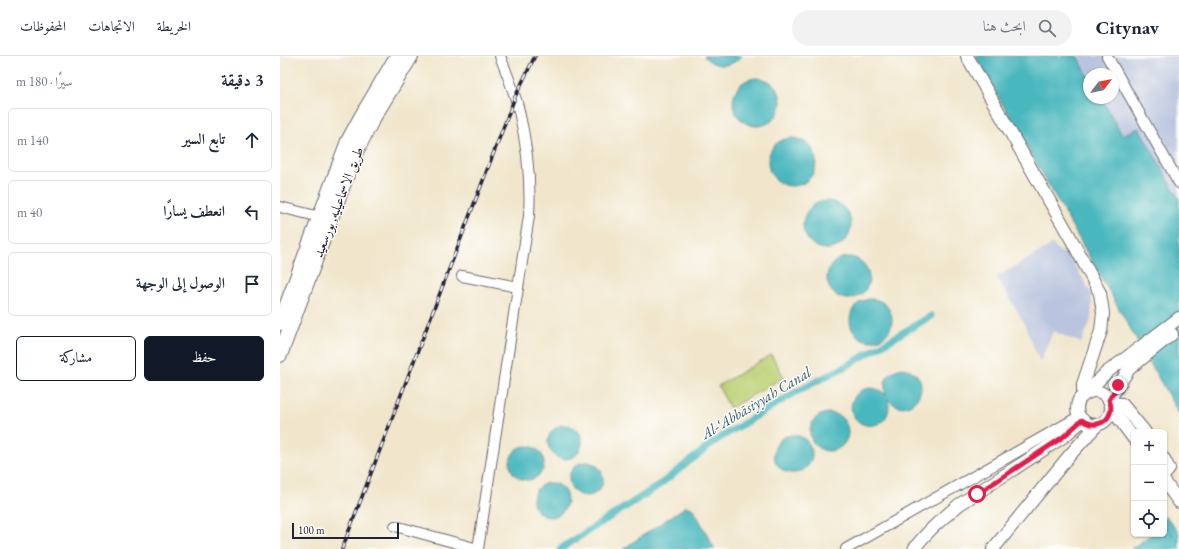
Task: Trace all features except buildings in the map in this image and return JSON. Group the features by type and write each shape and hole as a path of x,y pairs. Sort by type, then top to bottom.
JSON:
{"highway":[{"name":"طريق الاسماعيليه, بورسعيد","path":"302,282 320,217 343,153 354,129 397,56"},
{"name":"طريق الاسماعيليه, بورسعيد","path":"280,356 286,318 329,221 360,144 372,120 411,56"}],"main road":[{"path":"967,56 1070,237 1100,293 1103,312 1101,331 1083,384 1085,394"},
{"path":"993,549 1069,456 1097,425 1107,419 1110,404 1124,376 1128,363 1179,318"},
{"path":"1097,425 1089,424 1081,418 1078,410 1078,404 1085,394 1100,378 1128,363 1179,328"},
{"path":"1085,394 1100,392 1131,435"},
{"path":"1110,404 1122,404 1143,429"},
{"path":"914,549 932,528 947,515 1063,437 1081,418"},
{"path":"1167,485 1179,502"}],"street":[{"path":"395,526 478,549 529,216 530,198 524,134 519,110 500,56"},
{"path":"1107,56 1179,183"},
{"path":"280,207 320,217"},
{"path":"462,276 518,287"},
{"path":"846,549 1081,418"}],"shaded area":[{"path":"1077,56 1179,56 1179,199 1139,128 1122,135 1104,104 1119,104 1119,68 1084,68"},
{"path":"1053,244 1056,249 1070,257 1092,295 1091,320 1081,343 1053,331 1040,362 1023,321 997,277"}],"green space":[{"path":"771,355 784,377 730,408 718,386"}],"water":[{"path":"704,56 742,56 738,60 728,64 718,65 708,60"},
{"path":"975,56 1077,56 1084,68 1083,104 1104,104 1122,135 1139,128 1179,199 1179,414"},
{"path":"752,78 762,78 771,82 777,88 781,97 781,107 777,116 771,122 762,126 752,126 743,122 737,116 733,107 733,97 737,88 743,82"},
{"path":"787,138 797,138 806,142 812,148 816,157 816,167 812,176 806,182 797,186 787,186 778,182 772,176 768,167 768,157 772,148 778,142"},
{"path":"822,201 832,201 841,205 847,211 851,220 851,230 847,239 841,245 832,249 822,249 813,245 807,239 803,230 803,220 807,211 813,205"},
{"path":"844,257 852,257 860,260 866,266 869,278 866,290 860,296 852,299 844,299 836,296 830,290 827,282 827,274 830,266 836,260"},
{"path":"867,299 875,299 883,302 889,308 892,320 889,332 883,338 875,341 867,341 859,338 853,332 850,324 850,316 853,308 859,302"},
{"path":"902,368 914,372 920,379 921,388 919,396 913,403 906,406 897,406 888,399 888,412 882,422 874,425 864,425 859,422 853,415 851,408 856,395 862,390 870,388 878,389 886,395 885,385 887,377 897,369"},
{"path":"829,413 839,416 845,422 848,432 845,442 839,448 829,451 819,448 813,442 810,432 813,422 819,416"},
{"path":"568,425 577,430 581,435 581,449 577,454 572,458 562,459 558,458 549,449 548,439 549,435 558,426"},
{"path":"793,435 803,438 809,444 812,454 809,464 803,470 793,473 783,470 777,464 774,454 777,444 783,438"},
{"path":"530,446 539,451 543,456 543,470 539,475 534,479 524,480 520,479 511,470 510,460 511,456 520,447"},
{"path":"589,462 598,467 602,472 602,486 598,491 593,495 583,496 579,495 570,486 569,476 570,472 579,463"},
{"path":"553,483 562,488 566,493 566,507 562,512 557,516 547,517 543,516 534,507 533,497 534,493 543,484"},
{"path":"685,507 690,507 694,510 715,549 623,549"},
{"path":"1167,517 1179,533 1179,549 1131,549 1148,537 1167,537"}],"waterway":[{"name":"Al-ʿAbbāsiyyah Canal","path":"560,549 658,486 718,439 796,392 850,364 931,316"}],"ferry route":[{"path":"1167,528 1179,542"}],"railway":[{"path":"342,549 515,97 535,56"}],"route":[{"path":"977,494 1063,437 1082,420 1093,425 1104,422 1111,412 1109,400 1118,385"}]}
